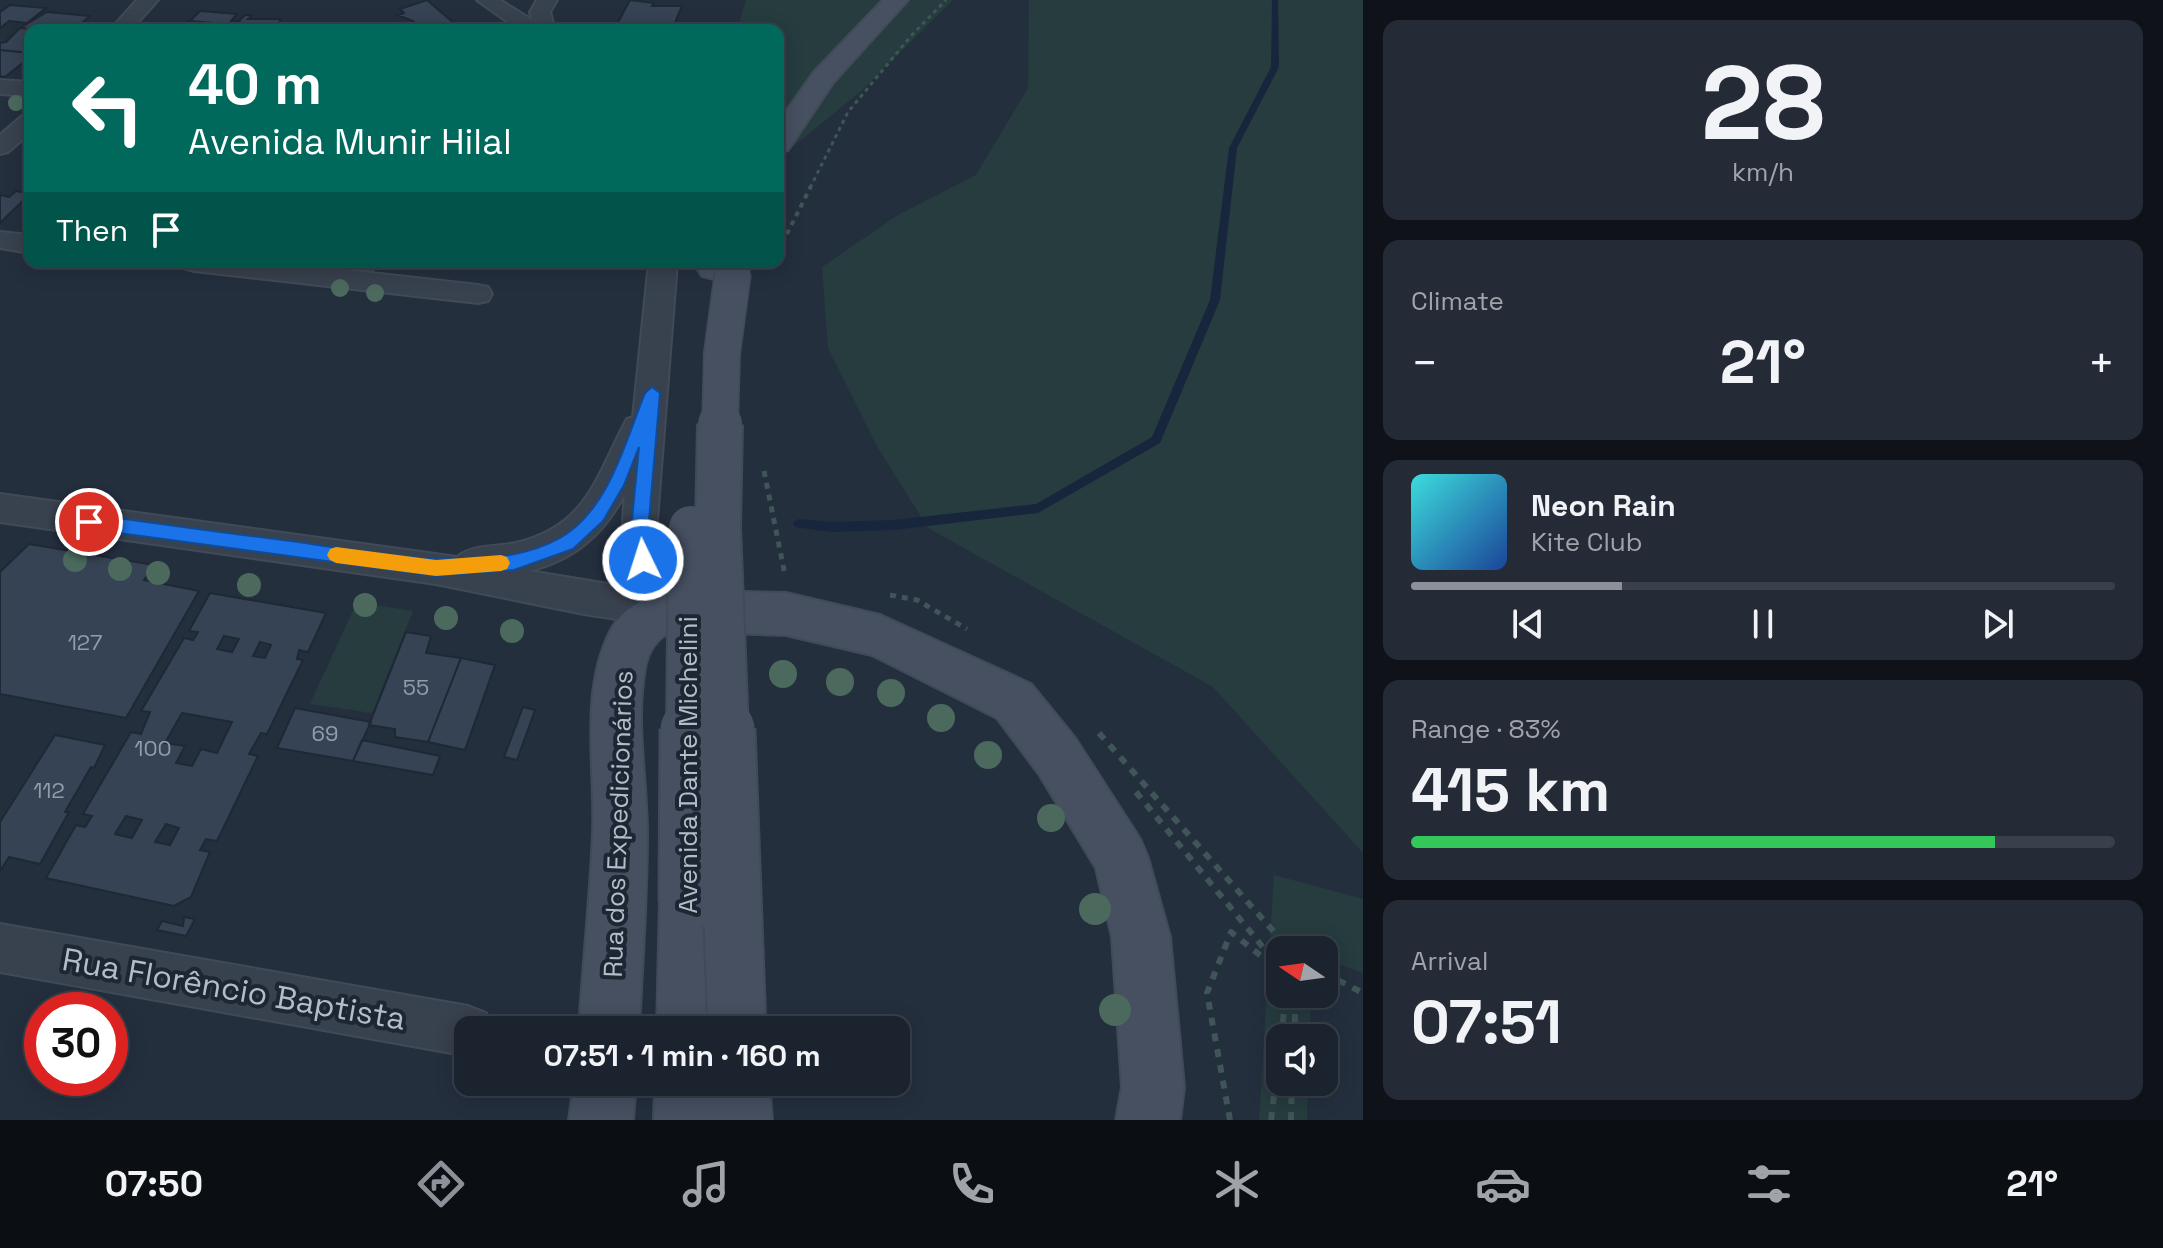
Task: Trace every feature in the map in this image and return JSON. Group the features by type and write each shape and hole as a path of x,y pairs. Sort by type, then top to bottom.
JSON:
{"main road":[{"path":"784,135 823,78 896,0"},
{"path":"784,94 852,11"},
{"name":"Avenida Dante Michelini","path":"687,1016 690,535 699,356 724,268"},
{"name":"Avenida Dante Michelini","path":"725,268 718,527 736,1016"},
{"path":"669,610 786,614 880,636 1014,701 1057,756 1121,858 1141,937 1153,1087 1148,1120"},
{"name":"Rua dos Expedicionários","path":"610,1016 620,832 616,750 621,668 635,630 645,621 669,610"},
{"path":"601,1120 604,1096"},
{"path":"686,1096 686,1120"},
{"path":"739,1096 740,1120"}],"street":[{"path":"126,24 148,0"},
{"path":"487,0 524,24"},
{"path":"543,24 540,12 547,0"},
{"path":"0,87 24,89"},
{"path":"0,147 24,126"},
{"path":"0,240 24,243"},
{"path":"247,268 478,294"},
{"path":"662,268 640,520 643,560 669,610"},
{"path":"436,568 514,562 567,543 597,516 616,485 652,393"},
{"path":"0,508 436,568 584,598 669,610"},
{"name":"Rua Florêncio Baptista","path":"0,948 454,1029"}],"path":[{"path":"784,240 848,112 911,36 946,0"},
{"path":"1230,1120 1207,993 1231,932 1266,960"},
{"path":"1338,980 1363,993"},
{"path":"1271,1120 1274,1096"},
{"path":"1291,1120 1292,1096"}],"green space":[{"path":"746,0 953,0 860,92 784,154 784,24 739,24"},
{"path":"1029,0 1363,0 1363,853 1213,687 928,528 878,448 828,348 822,267 898,215 976,175 1028,88"},
{"path":"357,602 413,611 372,713 310,704"},
{"path":"1274,875 1363,899 1363,973 1338,964 1338,936 1270,936"},
{"path":"1266,1006 1311,1008 1310,1024 1266,1024 1266,1096 1308,1096 1307,1120 1259,1120"}],"building":[{"path":"427,0 455,24 416,24 398,15 404,13 400,9"},
{"path":"630,0 654,3 652,6 682,6 674,24 617,24"},
{"path":"10,5 46,8 27,23 9,21 0,28 0,12"},
{"path":"200,11 237,14 231,21 239,22 224,24 190,21"},
{"path":"47,12 90,16 80,24 27,24"},
{"path":"245,15 252,15 248,19 281,19 278,24 236,24"},
{"path":"188,21 226,24 186,24"},
{"path":"20,28 24,28 24,52 0,50 0,43 6,42"},
{"path":"0,50 24,52 24,62 5,77 0,76"},
{"path":"16,191 24,193 24,200 0,223 0,195 9,197"},
{"path":"322,268 378,268 373,276"},
{"path":"29,544 154,565 144,580 199,591 126,718 0,694 0,572"},
{"path":"210,593 326,613 308,652 299,650 297,659 303,660 267,734 261,733 249,754 258,756 217,841 206,839 200,850 210,852 191,897 174,906 46,878 76,825 85,827 92,816 83,814 131,732 141,734 150,712 141,711 184,638 193,640 198,632 189,631","holes":["224,636 239,639 232,652 217,649","260,642 271,645 265,658 253,656","182,713 232,722 217,753 201,749 192,766 176,763 185,746 165,743","126,816 142,820 132,838 115,834","166,824 179,828 170,845 155,842"]},
{"path":"406,632 431,636 426,653 461,658 428,742 395,737 395,729 369,725"},
{"path":"461,658 495,665 465,750 428,742"},
{"path":"523,707 535,710 517,760 504,757"},
{"path":"295,708 371,722 353,761 277,748"},
{"path":"55,735 105,745 65,812 69,812 40,864 9,857 0,871 0,822"},
{"path":"362,740 440,756 433,775 353,761"},
{"path":"184,917 195,919 186,936 157,930 162,921 183,926"}],"waterway":[{"path":"799,524 831,527 894,525 1038,508 1156,440 1215,300 1233,148 1275,67 1275,0"}],"slow traffic":[{"path":"336,555 436,568 501,563"}],"route":[{"path":"89,522 436,568 514,562 567,543 597,516 616,485 652,393 640,520 643,560"}]}
